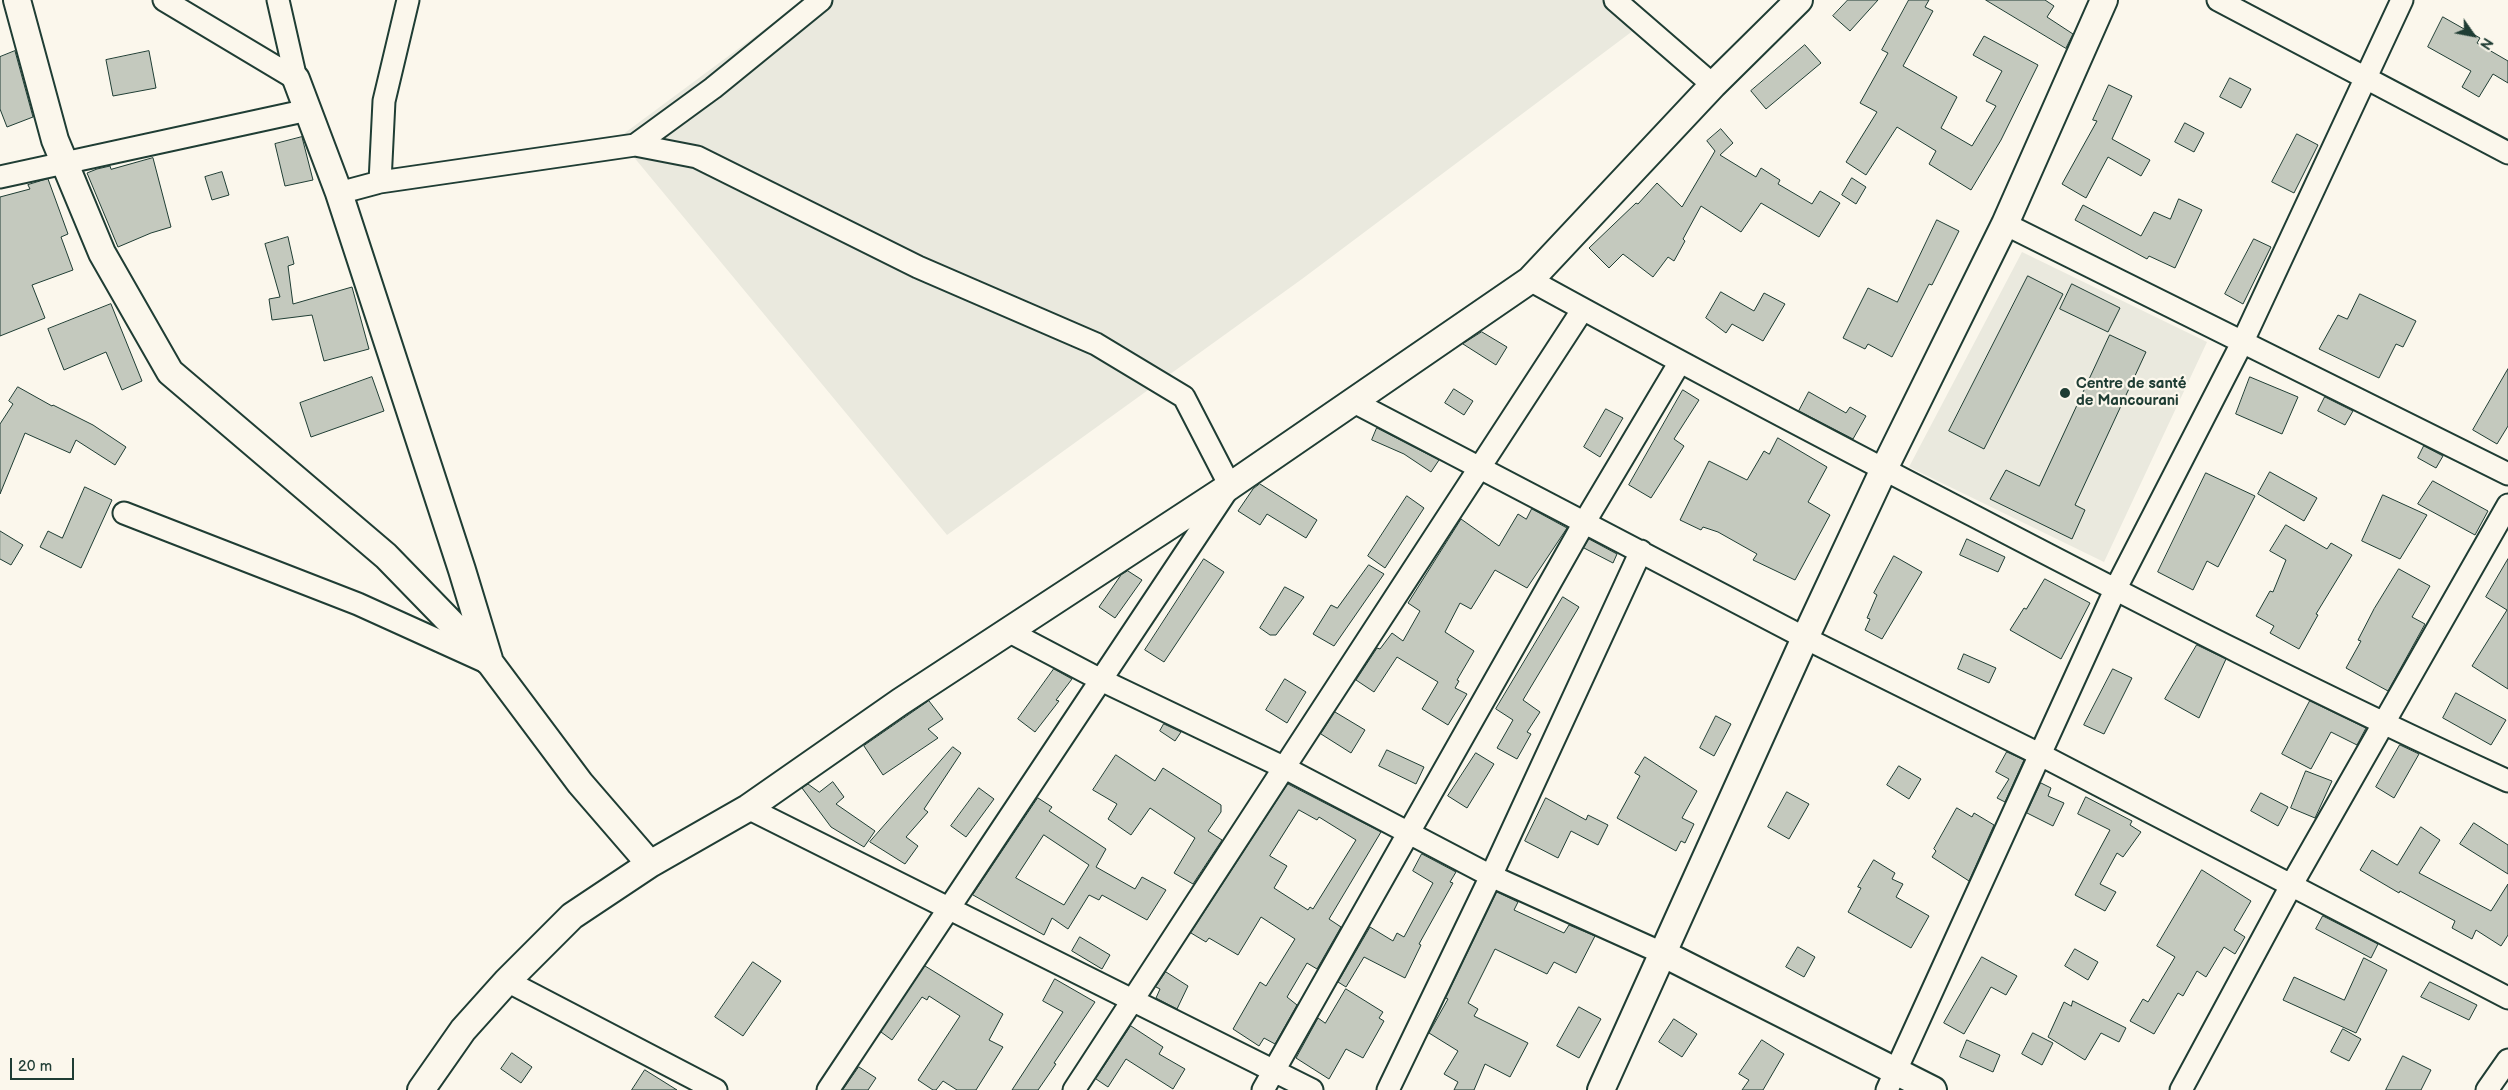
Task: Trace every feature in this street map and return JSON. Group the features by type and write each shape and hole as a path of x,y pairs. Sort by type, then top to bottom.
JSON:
{"street":[{"path":"16,0 55,140 102,253 170,372 386,556 491,664 580,783 650,864"},
{"path":"164,0 296,79"},
{"path":"278,0 296,79 339,193 491,664"},
{"path":"380,182 384,100 408,0"},
{"path":"635,145 713,88 821,0"},
{"path":"1615,0 1713,85"},
{"path":"421,1090 462,1030 507,981 572,916 650,864 748,808 900,702 1230,486 1530,280 1713,85 1799,0"},
{"path":"1601,1090 1805,638 1884,469 2005,224 2104,0"},
{"path":"2218,0 2508,153"},
{"path":"1892,1081 2115,590 2243,341 2402,0"},
{"path":"0,178 308,110"},
{"path":"339,193 380,182 635,145 697,157 918,266 1096,344 1184,397 1230,486"},
{"path":"2005,224 2508,474"},
{"path":"1530,280 1680,362 2115,590 2382,724 2508,781"},
{"path":"1074,1090 1480,470 1583,309"},
{"path":"1263,1090 1584,523 1680,362"},
{"path":"1352,401 1480,470 1641,551 1805,638 2039,754 2508,998"},
{"path":"828,1090 1230,486"},
{"path":"2181,1090 2292,884 2508,505"},
{"path":"124,513 358,604 491,664"},
{"path":"1388,1090 1491,876 1641,551"},
{"path":"1008,631 1100,680 1285,768 1491,876 1662,953 1892,1081 1933,1090"},
{"path":"748,808 1312,1090"},
{"path":"507,981 716,1090"},
{"path":"2487,1090 2508,1060"}],"shaded area":[{"path":"804,0 1602,0 1634,30 1302,279 947,535 618,138"},
{"name":"Centre de santé de Mancourani","path":"2022,252 2207,342 2104,562 1909,467"}],"building":[{"path":"1848,0 1878,0 1850,31 1833,16"},
{"path":"1909,0 1929,0 1925,7 1933,11 1903,66 1957,97 1941,128 1972,146 1996,106 1986,101 2002,71 1973,55 1984,36 2038,65 2001,140 1971,190 1929,164 1936,151 1897,127 1866,175 1846,162 1877,112 1860,103 1888,53 1882,50"},
{"path":"1986,0 2045,0 2054,6 2047,17 2073,34 2066,48"},
{"path":"2443,17 2480,38 2477,43 2508,61 2508,83 2493,74 2479,97 2462,87 2471,71 2428,47"},
{"path":"1805,45 1821,63 1766,109 1751,91"},
{"path":"15,51 33,117 7,127 0,109 0,57"},
{"path":"149,51 156,88 113,96 106,60"},
{"path":"2230,78 2251,89 2241,108 2220,97"},
{"path":"2109,85 2132,96 2112,139 2150,160 2141,176 2108,157 2086,198 2062,184 2097,121 2093,120"},
{"path":"2185,123 2204,133 2194,152 2175,142"},
{"path":"1721,129 1733,143 1720,155 1756,177 1761,168 1780,180 1778,184 1812,204 1820,191 1840,203 1819,237 1761,203 1741,232 1701,206 1683,239 1685,241 1674,261 1668,257 1653,277 1623,254 1609,268 1589,248 1636,203 1638,204 1657,183 1682,207 1715,151 1707,141"},
{"path":"2297,134 2318,145 2294,193 2272,182"},
{"path":"302,137 313,180 285,186 275,144"},
{"path":"153,158 171,227 118,247 87,173 110,166 111,169"},
{"path":"222,172 229,195 212,200 205,177"},
{"path":"1852,178 1866,187 1856,204 1842,195"},
{"path":"48,179 68,234 61,237 73,270 32,285 45,318 0,336 0,197 30,189 28,185"},
{"path":"2179,199 2202,210 2175,268 2149,256 2147,259 2075,220 2083,205 2141,236 2154,212 2170,219"},
{"path":"1937,220 1959,231 1932,285 1929,284 1892,357 1868,344 1865,349 1843,338 1868,288 1897,302"},
{"path":"288,237 294,264 288,266 293,304 352,287 369,349 324,361 312,315 272,320 269,299 280,297 265,244"},
{"path":"2254,239 2271,247 2243,304 2225,294"},
{"path":"2028,276 2063,294 1984,449 1949,431"},
{"path":"2072,284 2120,308 2108,332 2060,309"},
{"path":"1721,292 1754,311 1764,293 1785,304 1763,341 1732,324 1726,333 1706,318"},
{"path":"2360,294 2416,321 2403,347 2396,344 2379,378 2319,349 2338,315 2347,319"},
{"path":"111,304 142,381 122,390 106,352 64,370 48,329"},
{"path":"1482,332 1507,347 1496,365 1463,344"},
{"path":"2110,335 2146,352 2075,505 2085,510 2072,539 1990,499 2006,470 2039,486"},
{"path":"2508,369 2508,426 2497,444 2473,430"},
{"path":"372,377 384,411 311,437 300,403"},
{"path":"2250,377 2298,397 2282,434 2236,414"},
{"path":"18,387 52,406 93,425 126,447 115,465 76,440 70,453 25,433 0,494 0,424 13,404 9,401"},
{"path":"1454,389 1473,401 1464,415 1445,403"},
{"path":"1683,390 1699,400 1674,439 1684,446 1651,498 1629,485"},
{"path":"1809,392 1846,413 1850,407 1866,416 1853,439 1799,411"},
{"path":"2325,397 2353,411 2345,425 2318,411"},
{"path":"1606,409 1623,418 1600,457 1584,447"},
{"path":"1377,428 1439,460 1431,472 1404,454 1372,440"},
{"path":"1778,438 1827,467 1808,502 1830,515 1795,580 1753,560 1757,554 1718,532 1703,527 1701,530 1680,520 1709,461 1747,480 1764,451 1769,454"},
{"path":"2424,446 2443,456 2436,468 2418,458"},
{"path":"2270,472 2317,498 2304,521 2258,494"},
{"path":"2206,473 2255,496 2218,567 2207,561 2193,590 2158,572"},
{"path":"2433,481 2488,511 2475,535 2418,504"},
{"path":"1260,484 1317,520 1306,538 1267,514 1260,525 1238,511 1253,489"},
{"path":"85,487 112,500 81,568 40,547 48,531 62,538"},
{"path":"2383,495 2427,515 2400,559 2362,541"},
{"path":"1407,496 1424,508 1385,568 1368,556"},
{"path":"1532,509 1567,528 1527,588 1495,570 1471,609 1460,603 1445,632 1474,651 1457,680 1459,681 1455,688 1467,694 1448,725 1422,709 1438,682 1397,657 1374,692 1356,680 1377,648 1380,649 1392,633 1403,641 1420,611 1408,603 1461,519 1499,546 1518,514 1526,519"},
{"path":"2286,525 2327,549 2331,543 2352,555 2316,614 2318,615 2299,649 2270,633 2274,626 2256,616 2270,591 2273,592 2286,560 2270,551"},
{"path":"0,531 23,545 11,565 0,559"},
{"path":"1589,539 1617,554 1613,563 1584,548"},
{"path":"1967,539 2005,557 1998,572 1960,555"},
{"path":"1894,556 1922,572 1882,639 1865,630 1870,619 1867,618 1877,595 1874,593"},
{"path":"1204,559 1224,572 1164,662 1145,650"},
{"path":"2508,559 2508,689 2472,666 2507,610 2486,597"},
{"path":"1369,565 1384,574 1334,646 1313,634 1331,605 1337,608"},
{"path":"2399,569 2430,586 2412,617 2425,624 2388,691 2346,668 2361,641 2358,640 2374,609"},
{"path":"1128,571 1142,580 1115,618 1099,607 1121,575"},
{"path":"2045,579 2090,603 2061,659 2010,630"},
{"path":"1285,587 1304,597 1276,635 1270,635 1260,628"},
{"path":"1563,597 1579,607 1523,700 1540,712 1527,732 1531,734 1517,759 1497,748 1513,720 1496,709"},
{"path":"2197,645 2226,659 2199,718 2165,699"},
{"path":"1964,654 1996,668 1989,683 1958,669"},
{"path":"1054,669 1072,679 1056,700 1059,701 1035,732 1018,719"},
{"path":"2113,669 2132,678 2104,734 2084,725"},
{"path":"1285,679 1306,692 1287,723 1266,710"},
{"path":"2456,693 2506,720 2491,745 2443,718"},
{"path":"929,701 943,719 928,729 938,738 883,775 864,746"},
{"path":"2310,701 2366,728 2357,745 2331,732 2311,769 2282,754"},
{"path":"1335,712 1365,730 1351,753 1321,734"},
{"path":"1716,716 1731,724 1714,756 1700,748"},
{"path":"1164,724 1181,732 1175,741 1160,731"},
{"path":"2400,745 2419,754 2394,798 2376,787"},
{"path":"953,747 961,753 924,809 928,812 906,837 918,846 905,864 870,842"},
{"path":"1387,750 1424,767 1416,784 1379,766"},
{"path":"2007,752 2024,760 2005,802 1997,798 2009,779 1996,772"},
{"path":"1476,753 1494,764 1467,808 1448,796"},
{"path":"1116,755 1155,781 1163,768 1221,805 1221,812 1208,831 1222,840 1193,884 1174,873 1195,838 1150,808 1131,835 1108,819 1117,804 1093,790"},
{"path":"1645,757 1697,791 1682,818 1694,824 1685,843 1681,841 1676,851 1617,818 1640,776 1635,773"},
{"path":"1899,766 1921,779 1909,799 1887,785"},
{"path":"2306,771 2332,781 2315,818 2291,808"},
{"path":"833,782 844,797 836,804 875,831 864,847 831,827 802,788 808,784 819,792"},
{"path":"2041,783 2051,788 2048,796 2064,803 2053,826 2027,813"},
{"path":"1288,784 1381,832 1329,919 1341,927 1317,969 1307,963 1287,997 1297,1005 1275,1044 1264,1038 1259,1046 1233,1029 1260,982 1266,986 1295,939 1261,917 1238,955 1209,938 1206,942 1191,933","holes":["1299,810 1317,820 1319,817 1356,840 1313,909 1310,907 1308,910 1274,888 1287,866 1270,856"]},
{"path":"979,788 994,799 966,837 951,826"},
{"path":"1787,792 1809,804 1789,839 1768,827"},
{"path":"2261,793 2288,807 2278,826 2251,811"},
{"path":"2086,797 2132,821 2130,825 2141,832 2123,857 2117,853 2100,884 2116,892 2105,911 2075,895 2110,830 2078,814"},
{"path":"1038,798 1052,807 1049,811 1106,849 1096,867 1135,889 1142,877 1166,890 1147,920 1102,895 1099,900 1089,895 1068,929 1052,918 1044,935 973,895","holes":["1044,835 1089,865 1064,905 1016,878"]},
{"path":"1546,798 1586,820 1588,815 1608,825 1598,845 1571,831 1558,858 1525,841"},
{"path":"1957,808 1972,817 1974,813 1994,825 1969,881 1932,857 1936,851 1934,849"},
{"path":"2474,823 2508,845 2508,874 2460,844"},
{"path":"2421,827 2440,840 2419,873 2491,911 2508,884 2508,935 2501,946 2476,930 2472,939 2452,928 2455,921 2400,891 2399,893 2360,870 2372,850 2397,865"},
{"path":"1422,854 1456,872 1450,882 1453,883 1419,944 1421,945 1405,978 1364,957 1346,987 1338,982 1370,927 1393,941 1397,933 1404,937 1433,883 1413,871"},
{"path":"1874,860 1895,873 1892,879 1903,884 1896,897 1929,916 1911,948 1848,912 1861,888 1858,887"},
{"path":"2202,870 2251,901 2234,930 2245,937 2235,954 2224,947 2206,977 2197,971 2183,996 2178,993 2154,1034 2130,1021 2143,999 2148,1002 2175,957 2157,946"},
{"path":"1497,892 1518,902 1514,910 1564,933 1569,925 1595,936 1576,973 1554,962 1547,974 1495,949 1468,1003 1478,1009 1474,1016 1528,1043 1510,1077 1485,1064 1474,1090 1454,1090 1458,1082 1444,1074 1458,1051 1429,1033 1448,999 1446,998"},
{"path":"2323,916 2378,944 2371,958 2316,929"},
{"path":"1080,937 1110,955 1102,969 1072,951"},
{"path":"1798,947 1815,957 1804,977 1786,967"},
{"path":"2075,949 2098,962 2088,980 2065,966"},
{"path":"1982,957 2017,976 2006,995 1991,987 1964,1034 1944,1023"},
{"path":"2364,958 2387,970 2356,1033 2283,1000 2294,977 2344,1000"},
{"path":"753,962 781,981 743,1036 715,1017"},
{"path":"925,966 1003,1014 989,1040 1003,1047 976,1090 957,1090 943,1081 936,1090 933,1090 918,1080 960,1016 929,996 927,1000 922,997 892,1040 881,1032"},
{"path":"1166,972 1188,986 1177,1009 1156,998 1160,989 1156,987"},
{"path":"1055,979 1095,1002 1038,1090 1012,1090 1063,1012 1043,1001"},
{"path":"2430,982 2477,1005 2469,1020 2421,997"},
{"path":"1346,989 1383,1012 1379,1018 1384,1021 1363,1058 1346,1049 1329,1079 1296,1058 1318,1018 1325,1023"},
{"path":"2073,1001 2126,1028 2119,1042 2101,1033 2085,1060 2048,1037 2064,1002 2071,1006"},
{"path":"1579,1007 1601,1019 1579,1058 1557,1046"},
{"path":"1674,1019 1697,1034 1682,1057 1659,1042"},
{"path":"1131,1026 1163,1047 1159,1054 1185,1069 1173,1089 1126,1059 1108,1087 1096,1079"},
{"path":"2343,1029 2361,1039 2349,1061 2331,1052"},
{"path":"2033,1033 2053,1043 2042,1065 2022,1054"},
{"path":"1762,1040 1784,1054 1763,1090 1742,1090 1749,1080 1739,1074"},
{"path":"1967,1040 2000,1055 1993,1072 1960,1057"},
{"path":"512,1053 532,1067 521,1083 501,1069"},
{"path":"2403,1056 2431,1070 2421,1090 2386,1090"},
{"path":"859,1067 876,1078 868,1090 843,1090"},
{"path":"645,1070 677,1090 632,1090"}],"place":[{"name":"Centre de santé de Mancourani","path":"2065,393"}]}
